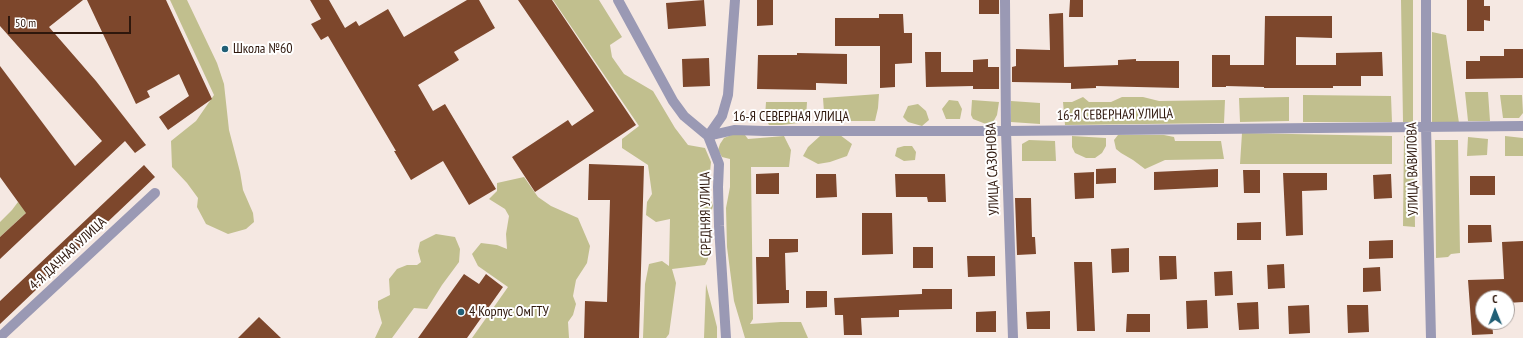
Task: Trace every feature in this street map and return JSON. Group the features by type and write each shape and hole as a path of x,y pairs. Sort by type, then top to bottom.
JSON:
{"street":[{"path":"618,0 673,101 684,116 708,136 722,116 728,95 735,0"},
{"name":"УЛИЦА САЗОНОВА","path":"1005,0 1006,131 1013,338"},
{"name":"УЛИЦА ВАВИЛОВА","path":"1426,0 1426,126 1431,338"},
{"name":"16-Я СЕВЕРНАЯ УЛИЦА","path":"708,136 734,130 1006,131 1523,126"},
{"name":"СРЕДНЯЯ УЛИЦА","path":"708,136 719,164 719,226 726,338"},
{"name":"4-Я ДАЧНАЯ УЛИЦА","path":"0,337 155,192"}],"shaded area":[{"path":"170,0 187,0 217,63 224,84 229,130 243,190 253,213 254,222 246,229 228,234 206,224 197,207 198,198 187,183 172,167 171,141 196,121 214,95"},
{"path":"553,0 599,0 622,37 610,45 612,57 624,74 653,91 675,128 688,145 705,148 711,162 708,192 713,206 709,220 708,259 705,265 672,269 676,283 669,334 666,338 643,338 645,284 649,264 662,261 669,266 670,219 656,222 646,215 647,202 652,194 648,165 622,148 622,139 639,126"},
{"path":"1401,0 1413,0 1413,122 1403,122"},
{"path":"1432,32 1446,35 1459,123 1432,122"},
{"path":"1465,92 1488,92 1490,121 1468,121"},
{"path":"879,94 875,121 841,121 831,118 824,112 823,98"},
{"path":"1303,95 1391,96 1392,122 1303,122"},
{"path":"1500,95 1522,95 1523,113 1519,118 1503,118"},
{"path":"1083,97 1089,102 1111,102 1122,97 1143,97 1159,101 1225,100 1224,123 1065,125 1063,102 1072,102"},
{"path":"1289,97 1289,121 1240,122 1239,98"},
{"path":"949,100 958,101 962,109 960,119 946,119 942,109"},
{"path":"972,100 999,102 997,115 991,126 973,119 971,115"},
{"path":"1011,101 1040,103 1040,124 1011,122"},
{"path":"766,102 807,102 806,118 798,123 769,125 765,117"},
{"path":"918,104 926,111 929,120 922,126 908,122 903,117 908,106"},
{"path":"1242,133 1392,136 1392,164 1240,164"},
{"path":"734,134 745,135 748,139 784,136 791,150 789,167 751,167 753,319 750,324 801,322 808,338 745,338 734,301 727,247 726,208 730,187 730,159 722,157 718,150 724,138"},
{"path":"840,135 852,144 847,156 830,162 818,164 803,156 808,147 820,136"},
{"path":"1118,135 1164,135 1174,137 1175,141 1221,141 1224,159 1165,160 1145,169 1116,149 1114,140"},
{"path":"1072,136 1106,138 1106,146 1102,153 1095,158 1086,158 1075,153 1072,147"},
{"path":"1404,136 1414,136 1415,227 1403,226"},
{"path":"1505,136 1523,138 1523,156 1505,156"},
{"path":"1468,137 1488,139 1487,155 1467,156"},
{"path":"1029,140 1055,141 1056,161 1022,161 1022,144"},
{"path":"1435,140 1458,140 1460,253 1451,254 1448,257 1436,258"},
{"path":"912,146 916,152 915,160 904,161 895,156 897,148"},
{"path":"524,177 538,197 551,206 578,218 590,246 587,263 576,280 573,296 576,304 573,315 568,322 569,338 472,338 508,287 478,266 472,254 481,243 497,245 507,249 506,234 509,216 505,209 489,199 497,191 497,183"},
{"path":"18,202 28,211 0,237 0,222"},
{"path":"436,234 455,237 460,249 459,262 427,309 414,308 392,338 375,338 382,323 378,308 378,301 390,295 389,279 397,269 407,265 417,265 421,262 418,251 420,242"},
{"path":"706,284 717,327 717,338 704,338"}],"building":[{"path":"0,0 83,0 49,27 96,81 146,145 135,153 125,141 0,259 0,237 26,213 0,177 0,66 75,166 102,141 0,26"},
{"path":"87,0 166,0 212,99 168,130 159,117 189,96 179,74 147,91 150,97 136,104"},
{"path":"310,0 329,0 345,28 356,21 359,26 388,9 404,37 467,0 479,0 495,28 454,52 459,60 418,85 433,111 445,104 496,189 469,205 443,161 411,180 394,151 396,151 328,36 321,40 311,24 321,19"},
{"path":"518,0 552,0 636,125 535,192 512,157 568,120 572,126 594,111"},
{"path":"704,0 706,26 668,29 666,3"},
{"path":"757,0 773,0 773,25 757,26"},
{"path":"979,0 999,0 999,14 979,14"},
{"path":"1070,0 1083,0 1083,17 1069,17"},
{"path":"1467,0 1484,0 1484,6 1490,6 1490,21 1484,20 1484,31 1467,31"},
{"path":"1063,13 1064,67 1118,65 1118,60 1136,59 1136,61 1179,61 1179,88 1096,86 1096,88 1071,89 1071,83 1012,82 1012,67 1016,66 1016,49 1050,50 1049,14"},
{"path":"879,14 903,14 904,33 912,33 912,63 895,64 895,87 880,88 880,46 835,46 835,18 879,18"},
{"path":"1265,16 1332,16 1332,38 1296,37 1296,65 1336,65 1336,53 1382,52 1383,76 1361,76 1361,86 1333,86 1333,88 1212,87 1212,55 1230,55 1230,65 1264,65"},
{"path":"1504,49 1523,49 1523,78 1466,79 1466,61 1480,61 1480,56 1504,56"},
{"path":"925,52 941,52 941,72 973,72 973,60 988,59 988,67 999,67 999,89 973,89 973,86 926,87"},
{"path":"797,53 847,54 847,84 816,83 816,90 757,89 758,55 797,55"},
{"path":"709,58 710,86 683,87 682,59"},
{"path":"589,164 644,166 639,338 584,338 585,301 607,302 610,200 588,200"},
{"path":"144,165 155,177 0,324 0,301"},
{"path":"1116,168 1116,183 1096,184 1096,169"},
{"path":"1218,169 1218,187 1154,190 1154,172"},
{"path":"1243,170 1260,170 1260,193 1244,193"},
{"path":"1094,172 1094,198 1075,199 1074,173"},
{"path":"779,173 779,194 756,194 756,174"},
{"path":"1283,173 1327,173 1327,190 1302,191 1303,235 1286,236"},
{"path":"816,174 836,174 837,197 816,198"},
{"path":"895,174 945,174 946,202 928,202 927,197 896,197"},
{"path":"1391,174 1392,198 1374,199 1373,175"},
{"path":"1470,176 1495,176 1495,195 1470,195"},
{"path":"1015,198 1031,198 1032,237 1035,237 1036,254 1017,255"},
{"path":"862,213 892,213 893,254 862,255"},
{"path":"1261,222 1261,240 1237,240 1237,223"},
{"path":"1468,225 1491,225 1492,242 1468,243"},
{"path":"769,239 798,239 798,252 785,253 786,290 789,290 789,303 757,304 756,257 769,257"},
{"path":"1393,240 1393,258 1369,259 1369,241"},
{"path":"1523,241 1523,302 1515,302 1515,290 1475,290 1475,330 1493,330 1493,334 1472,335 1468,280 1504,279 1502,242"},
{"path":"913,247 933,247 933,268 913,268"},
{"path":"1129,248 1129,272 1112,273 1111,249"},
{"path":"967,256 995,256 995,276 968,277"},
{"path":"1159,256 1176,256 1177,279 1160,280"},
{"path":"1074,262 1092,262 1095,331 1077,331"},
{"path":"1284,264 1285,288 1268,289 1267,265"},
{"path":"1380,267 1381,291 1363,292 1363,268"},
{"path":"1232,271 1233,295 1215,296 1214,272"},
{"name":"4 Корпус ОмГТУ","path":"464,274 479,284 486,274 503,287 467,338 418,338"},
{"path":"922,289 952,289 952,309 899,310 899,317 861,318 862,335 844,335 843,315 835,315 834,298 922,294"},
{"path":"806,291 827,291 827,307 806,308"},
{"path":"1207,300 1208,328 1187,329 1186,301"},
{"path":"1258,302 1259,329 1239,330 1237,303"},
{"path":"1309,305 1310,333 1289,334 1288,306"},
{"path":"1347,305 1368,305 1369,332 1348,333"},
{"path":"996,311 996,332 976,332 976,312"},
{"path":"1050,311 1050,329 1027,329 1026,312"},
{"path":"1127,314 1150,314 1150,332 1126,332"},
{"path":"259,317 281,338 238,338"}],"place":[{"name":"Школа №60","path":"225,49"},
{"name":"4 Корпус ОмГТУ","path":"461,312"}]}
